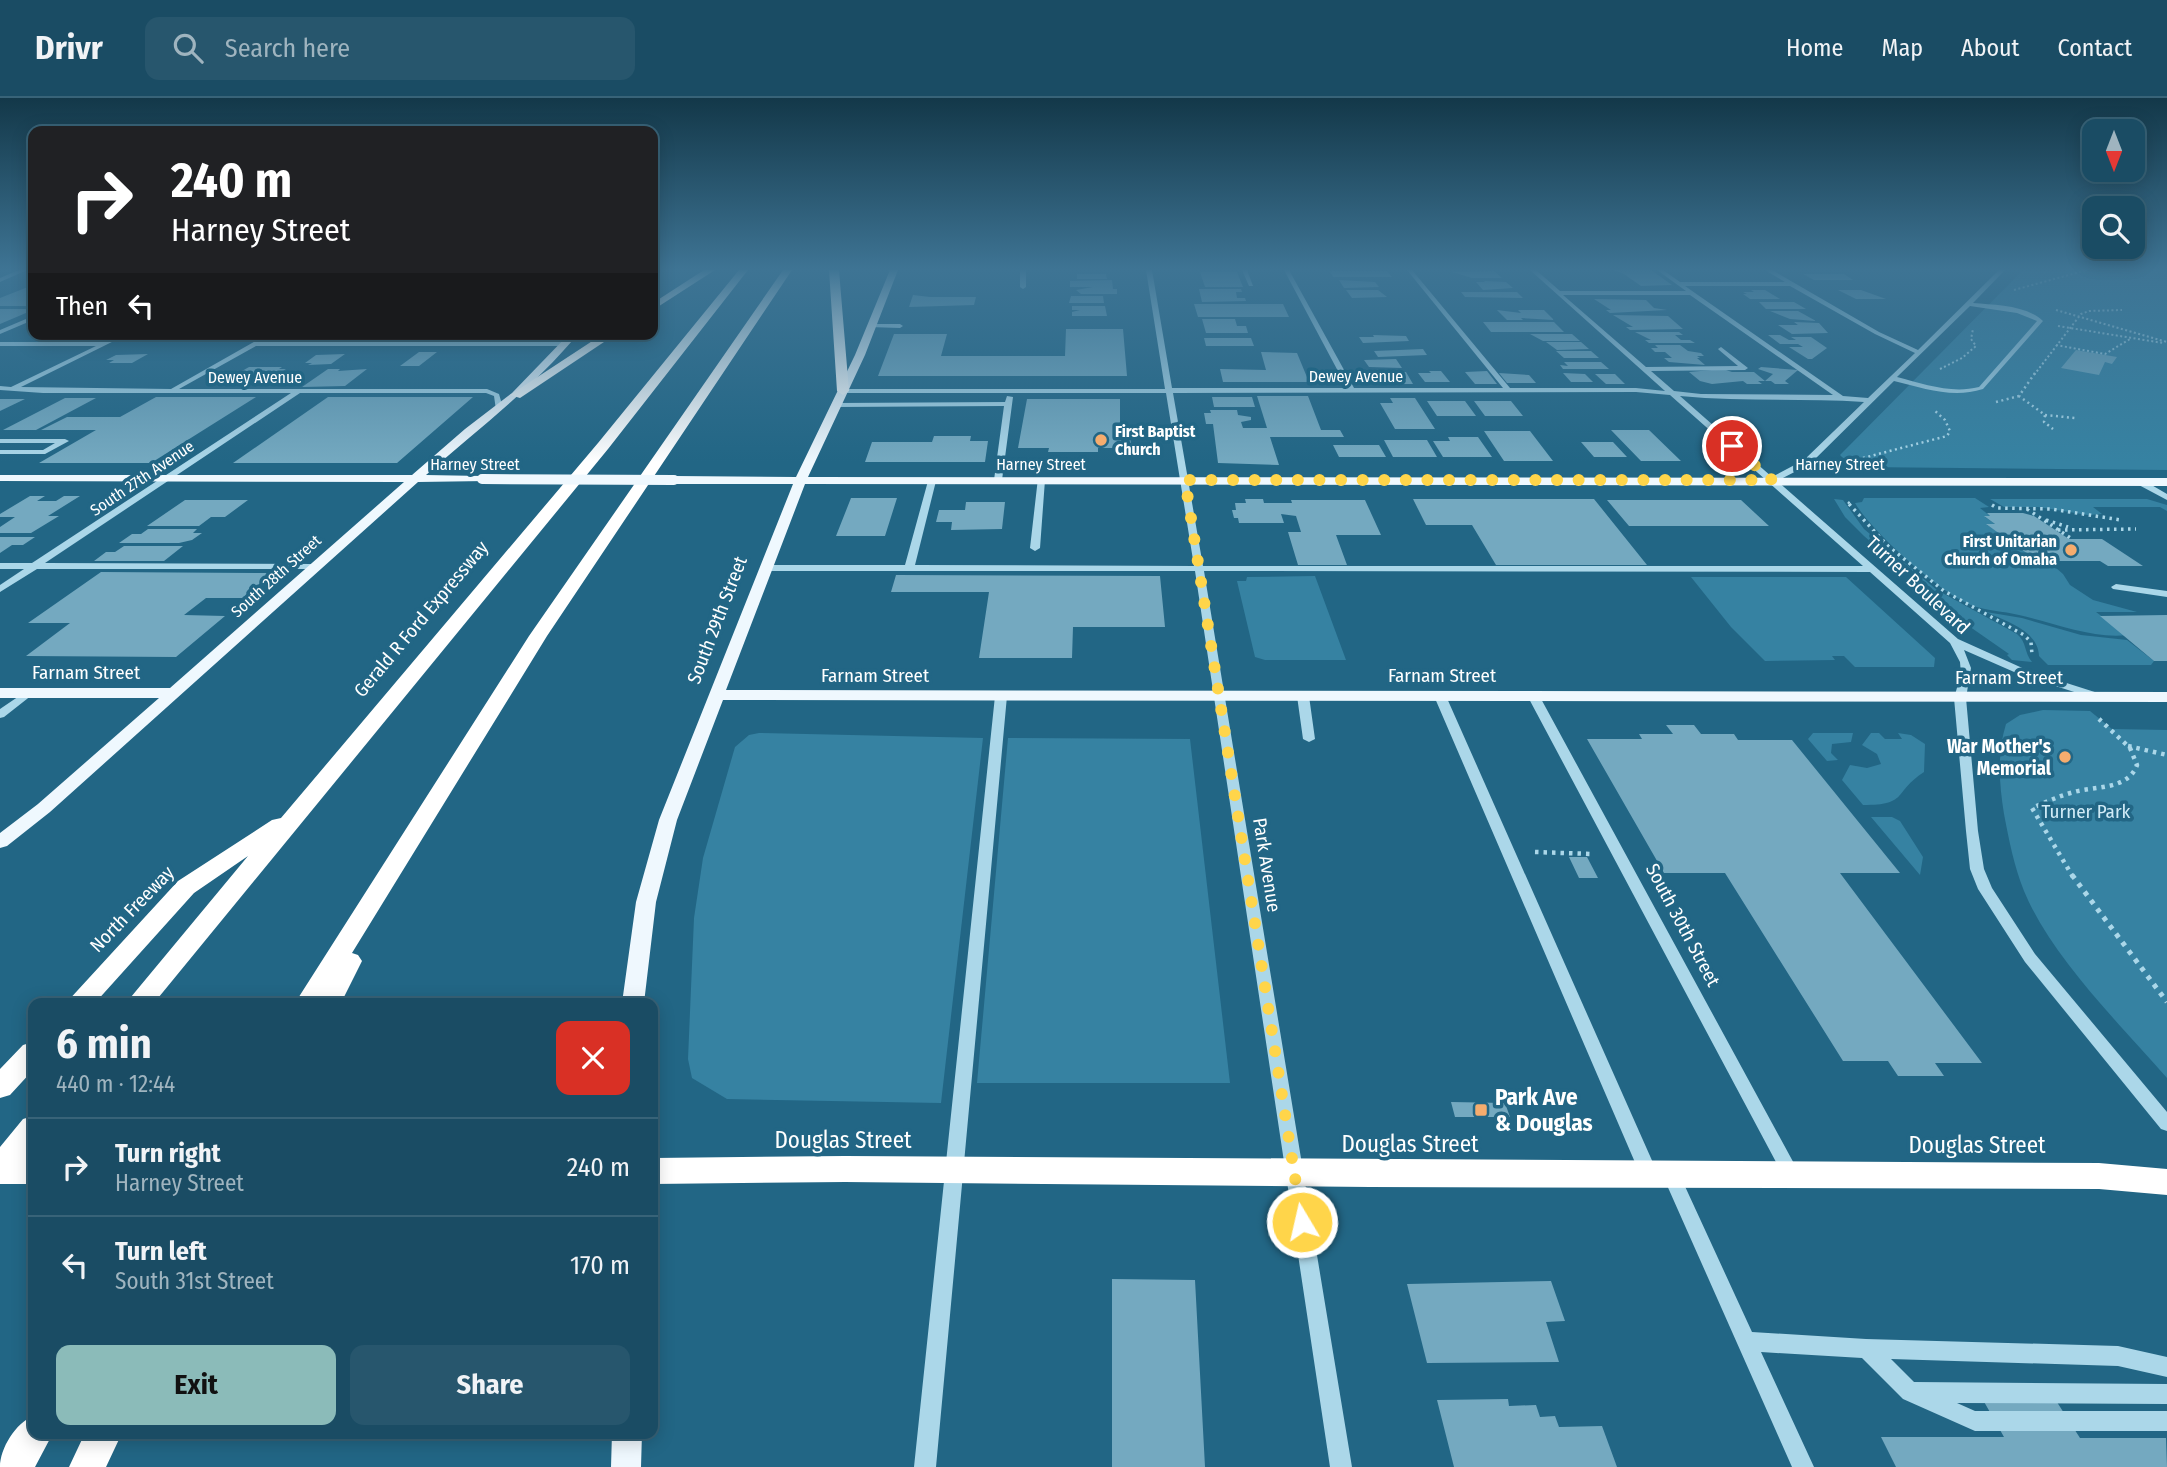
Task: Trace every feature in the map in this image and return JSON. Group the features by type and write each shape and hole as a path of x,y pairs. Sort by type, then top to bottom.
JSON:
{"highway":[{"name":"Gerald R Ford Expressway","path":"143,998 693,334"},
{"path":"311,998 538,636 745,334"},
{"path":"839,334 843,391"},
{"path":"516,395 602,340"},
{"name":"North Freeway","path":"84,998 186,887 299,813"},
{"path":"331,998 416,832"},
{"path":"0,1087 28,1058"},
{"path":"0,1170 28,1134"},
{"path":"0,1170 28,1171"},
{"name":"Douglas Street","path":"658,1171 2099,1175 2167,1182"},
{"path":"14,1467 32,1439"},
{"path":"87,1467 101,1439"}],"main road":[{"name":"South 29th Street","path":"634,998 646,902 668,820 800,481 860,355 867,334"},
{"name":"South 28th Street","path":"0,842 44,808 314,567 516,395 568,340"},
{"name":"Harney Street","path":"3,479 2164,482"},
{"name":"Farnam Street","path":"0,693 172,694"},
{"name":"Farnam Street","path":"717,695 2167,697"},
{"path":"626,1467 627,1439"}],"street":[{"name":"Park Avenue","path":"1160,334 1341,1467"},
{"path":"1320,334 1351,390"},
{"path":"1461,334 1508,390"},
{"name":"Turner Boulevard","path":"1605,334 1954,641 1966,661 1967,678 1960,698 1972,831 1977,869 1985,889 2031,958 2167,1125"},
{"path":"1750,334 1841,398"},
{"path":"1879,334 1918,352"},
{"path":"1772,480 1807,462 1937,334"},
{"path":"1892,378 1951,391 1976,390 1981,388 2029,334"},
{"path":"12,389 113,340"},
{"path":"170,391 263,340"},
{"path":"0,344 105,344"},
{"path":"256,344 564,344"},
{"path":"1645,369 1745,368 1721,349"},
{"name":"Dewey Avenue","path":"0,388 487,391 497,395 499,408"},
{"name":"Dewey Avenue","path":"843,391 1508,390 1672,392 1709,396 1868,400"},
{"name":"South 27th Avenue","path":"0,589 299,391"},
{"path":"998,480 1010,391"},
{"path":"836,405 1008,404"},
{"path":"0,441 65,441 46,453 0,453"},
{"path":"1035,548 1041,480"},
{"path":"909,569 932,481"},
{"path":"2140,482 2167,497"},
{"path":"0,566 314,567"},
{"path":"767,568 1874,569"},
{"path":"2116,587 2167,594"},
{"path":"1954,641 2025,673 2100,697"},
{"path":"0,715 28,693"},
{"path":"925,1467 1001,696"},
{"path":"1303,696 1310,738"},
{"path":"1440,696 1660,1174 1747,1341 1803,1467"},
{"name":"South 30th Street","path":"1534,697 1792,1175"},
{"path":"1747,1341 1866,1349 2119,1356 2167,1367"},
{"path":"1866,1349 1910,1392 1975,1421 2167,1421"},
{"path":"1910,1392 2167,1394"}],"path":[{"path":"2065,334 2019,396 2045,415 2075,418"},
{"path":"2099,334 2167,342"},
{"path":"2140,334 2167,342"},
{"path":"2056,345 2105,354 2130,339"},
{"path":"2045,415 2045,422 2053,429"},
{"path":"1988,502 2002,513"},
{"path":"1997,508 2051,509 2121,520"},
{"path":"2026,508 2072,539"},
{"path":"2040,518 2072,528"},
{"path":"2058,530 2136,529"},
{"path":"2090,711 2128,746 2138,765 2135,773 2124,781 2070,793 2032,808 2067,869 2167,1002"},
{"path":"2128,746 2167,755"},
{"path":"1528,852 1594,854"}],"green space":[{"path":"1960,334 2167,334 2167,470 1861,467 1840,455"},
{"path":"1864,498 1975,498 1989,507 1980,508 1990,516 1985,517 1995,524 1987,525 2048,561 2063,574 2070,585 2093,600 2137,612 2096,612 2127,635 2087,633 1971,605 1942,588 1891,545 1855,503 1862,502"},
{"path":"1834,499 1843,500 1864,529 1937,590 2017,634 2032,662 2012,660 2007,655 2009,654 1963,622 1864,536 1845,517"},
{"path":"1990,499 2147,499 2167,505 2167,511 2160,507 2093,507 2102,514 2088,515 2038,507 2004,507"},
{"path":"1315,576 1346,660 1265,660 1255,657 1237,581 1246,581 1247,577"},
{"path":"1691,577 1846,577 1935,658 1934,667 1855,667 1844,656 1832,656 1835,660 1765,661 1731,627"},
{"path":"1986,612 2022,618 2081,635 2127,640 2154,661 2151,665 2048,665 2039,656 2033,639 2027,633"},
{"name":"Turner Park","path":"2043,710 2090,711 2112,729 2167,730 2167,1078 2069,965 2036,916 2020,882 2002,802 2001,746 2006,724 2020,715"},
{"path":"759,733 983,738 941,1103 727,1099 692,1078 688,1059 694,918 703,858 735,747 749,735"},
{"path":"1813,733 1853,733 1851,742 1832,744 1831,753 1838,760 1827,761 1808,739"},
{"path":"1871,733 1879,733 1885,739 1902,739 1898,733 1911,735 1925,744 1924,772 1894,800 1863,805 1842,780 1850,765 1867,768 1881,764 1877,754 1862,745"},
{"path":"1008,738 1190,739 1230,1083 977,1083"},
{"path":"1871,817 1892,817 1900,821 1923,857 1920,875"}],"building":[{"path":"894,334 947,334 941,356 1065,356 1066,334 1123,334 1127,376 878,376"},
{"path":"1530,334 1572,334 1580,341 1543,341"},
{"path":"1639,334 1682,334 1675,335 1681,340 1695,343 1649,343 1645,340 1651,340"},
{"path":"1373,335 1406,336 1409,341 1363,343 1359,337 1374,337"},
{"path":"1768,335 1780,335 1789,340 1796,340 1791,337 1811,337 1827,348 1808,359 1789,347 1803,347 1798,344 1780,344"},
{"path":"1204,338 1251,338 1254,346 1206,346"},
{"path":"1546,342 1581,342 1589,349 1557,350"},
{"path":"1655,345 1680,345 1688,351 1701,353 1704,356 1697,358 1705,365 1669,362 1664,358 1672,358 1665,352 1655,352 1651,348 1658,348"},
{"path":"1423,349 1427,355 1378,357 1374,351"},
{"path":"2076,350 2117,357 2112,364 2105,362 2099,375 2061,368"},
{"path":"1556,351 1591,351 1599,358 1564,358"},
{"path":"419,352 437,352 419,366 400,366"},
{"path":"1261,352 1297,353 1309,382 1223,382 1220,369 1266,370"},
{"path":"148,354 132,363 109,363 114,360 106,360 116,355"},
{"path":"345,354 331,364 305,363 316,355"},
{"path":"1396,359 1402,368 1369,367 1364,360"},
{"path":"1564,362 1601,362 1609,369 1563,369 1560,365 1568,366"},
{"path":"249,367 286,369 276,375 235,375"},
{"path":"328,369 367,369 345,386 302,387"},
{"path":"1723,369 1732,372 1754,372 1765,381 1758,381 1762,384 1747,384 1743,381 1712,384 1700,381 1689,372"},
{"path":"1758,369 1798,370 1785,381 1789,384 1775,384 1765,381 1773,374"},
{"path":"1429,371 1441,371 1450,382 1425,382 1418,373 1431,373"},
{"path":"1487,371 1497,384 1475,384 1465,372"},
{"path":"1382,372 1406,372 1413,384 1389,384"},
{"path":"1499,373 1529,375 1536,383 1507,383"},
{"path":"1563,373 1585,374 1593,382 1571,382"},
{"path":"1595,374 1615,374 1625,384 1606,384"},
{"path":"1257,396 1308,396 1321,430 1340,430 1344,437 1270,437 1279,465 1218,463 1213,424 1206,424 1204,413 1211,413 1210,410 1237,410 1238,415 1251,417 1251,420 1241,422 1243,428 1267,428"},
{"path":"156,397 256,397 151,463 39,463 96,430 41,430 67,417 120,417"},
{"path":"328,397 473,397 397,463 233,463"},
{"path":"1212,397 1252,397 1255,407 1214,407"},
{"path":"65,398 96,398 36,430 3,430"},
{"path":"1390,398 1415,398 1435,429 1395,429 1380,403 1393,403"},
{"path":"0,399 25,399 0,411"},
{"path":"1027,399 1120,399 1120,432 1130,432 1131,448 1098,448 1098,452 1048,452 1049,448 1018,448"},
{"path":"1427,401 1465,401 1476,416 1437,416"},
{"path":"1474,401 1511,401 1523,416 1485,416"},
{"path":"1611,430 1649,430 1681,461 1641,461"},
{"path":"1484,431 1530,431 1553,461 1504,461"},
{"path":"934,436 971,436 970,441 988,441 985,462 865,462 872,442 932,442"},
{"path":"1448,437 1478,437 1492,457 1443,457 1433,441 1450,441"},
{"path":"1384,440 1427,440 1437,457 1393,457"},
{"path":"1581,442 1613,442 1627,457 1594,457"},
{"path":"1333,445 1379,445 1386,457 1339,457"},
{"path":"30,496 45,496 37,501 56,501 64,496 80,496 48,516 59,516 31,533 0,533 0,527 15,517 0,517 0,514"},
{"path":"851,498 897,498 885,536 836,536"},
{"path":"1245,499 1263,499 1264,503 1292,503 1291,500 1365,500 1381,535 1336,535 1347,565 1298,565 1288,532 1301,532 1296,516 1281,514 1284,523 1239,523 1232,510 1236,510 1235,503 1246,503"},
{"path":"1413,499 1594,499 1647,565 1496,565 1472,525 1426,525"},
{"path":"185,500 248,500 225,517 211,517 199,526 147,526"},
{"path":"1607,500 1741,500 1769,526 1629,526"},
{"path":"966,502 1005,502 1002,529 951,530 952,522 936,522 939,510 965,510"},
{"name":"First Unitarian Church of Omaha","path":"1987,513 2023,513 2034,516 2069,539 2102,539 2143,566 2108,566 2100,561 2038,561 1986,524 1995,524 1984,516 1990,516"},
{"path":"148,529 197,529 193,533 202,533 192,540 179,543 119,543 132,534 141,534"},
{"path":"0,537 35,537 23,545 12,545 0,553"},
{"path":"124,546 183,546 164,561 94,561 106,552 115,552"},
{"path":"101,572 272,573 243,598 206,598 184,615 225,616 176,657 26,656 70,623 28,623"},
{"path":"896,575 1160,576 1165,627 1073,627 1072,658 979,658 989,592 891,592"},
{"path":"2167,615 2167,661 2154,661 2100,616"},
{"path":"1666,725 1694,725 1701,734 1734,734 1738,740 1792,740 1900,873 1840,873 1982,1063 1935,1063 1944,1076 1898,1076 1888,1061 1843,1061 1725,873 1664,873 1587,739 1642,739 1639,734 1673,734"},
{"path":"1569,857 1587,857 1598,878 1579,878"},
{"path":"1451,1102 1505,1103 1510,1117 1455,1117"},
{"path":"1112,1279 1195,1280 1205,1467 1112,1467"},
{"path":"1551,1281 1565,1321 1546,1322 1559,1362 1427,1363 1407,1284"},
{"path":"1974,1384 2046,1385 2080,1438 2166,1438 2167,1467 1896,1467 1881,1437 2004,1437"},
{"path":"1508,1399 1509,1406 1536,1405 1540,1417 1555,1416 1559,1427 1602,1426 1617,1467 1454,1467 1437,1400"}],"place":[{"name":"First Baptist Church","path":"1101,440"},
{"name":"First Unitarian Church of Omaha","path":"2071,550"},
{"name":"War Mother's Memorial","path":"2065,757"},
{"name":"Park Ave & Douglas","path":"1481,1110"}],"route":[{"path":"1302,1222 1185,480 1772,480 1732,446"}]}
